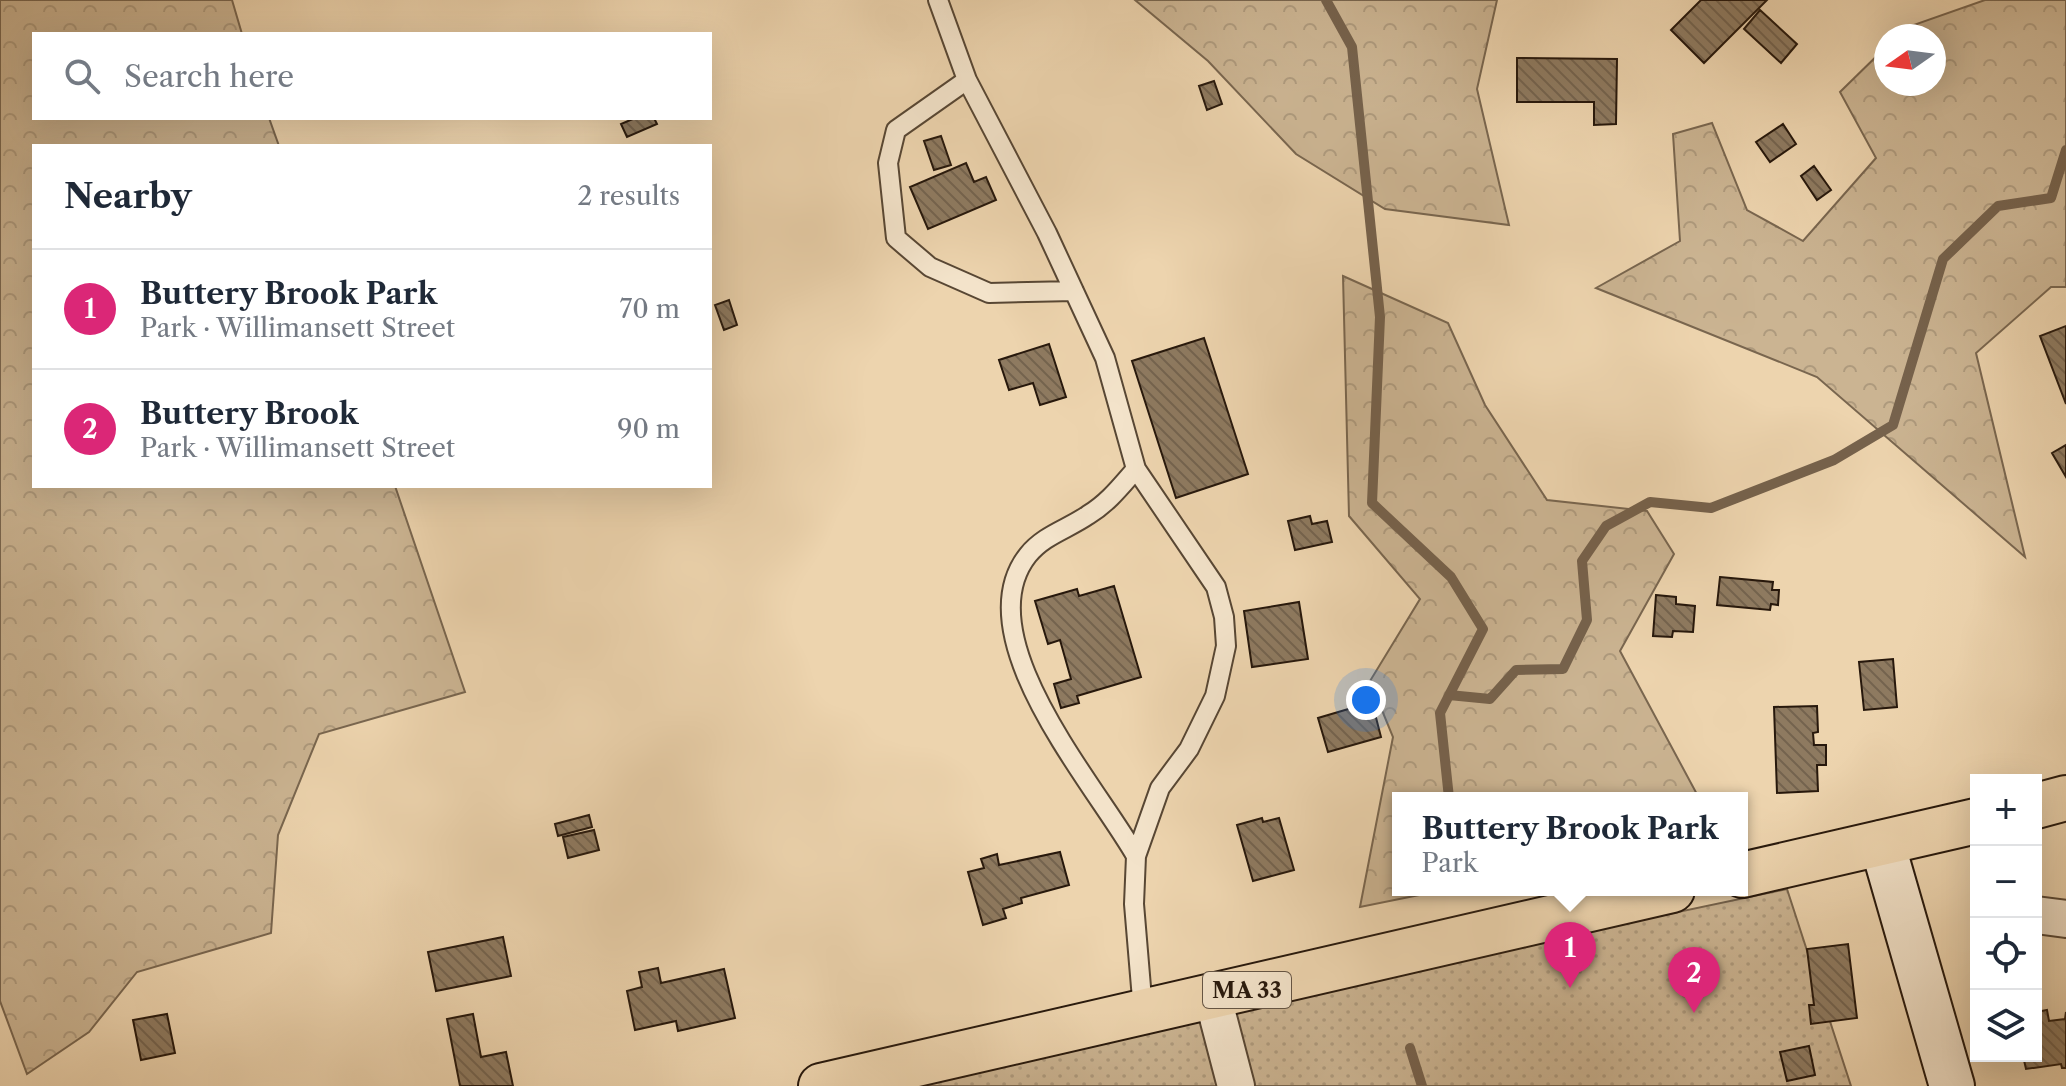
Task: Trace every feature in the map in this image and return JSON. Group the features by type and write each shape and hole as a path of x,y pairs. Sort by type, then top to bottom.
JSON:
{"main road":[{"path":"2042,804 2066,798"},
{"path":"1748,874 1970,822"},
{"name":"MA 33","path":"821,1086 1646,896"}],"street":[{"path":"1882,843 1952,1086"},
{"path":"2042,916 2066,919"},
{"path":"1213,998 1236,1086"}],"lane":[{"path":"938,0 967,80 1105,358 1136,469 1216,587 1226,646 1215,696 1189,749 1160,788 1136,856 1134,904 1143,1011"},
{"path":"967,80 896,130 888,163 896,238 930,267 989,293 1074,291"},
{"path":"1136,469 1108,501 1047,537 1029,553 1015,574 1008,602 1011,632 1025,672 1060,741 1136,856"}],"green space":[{"path":"0,0 232,0 241,32 32,32 32,120 270,120 278,144 32,144 32,488 396,488 465,692 319,734 278,835 271,933 137,972 89,1032 27,1074 0,1001"},
{"path":"1135,0 1497,0 1477,89 1509,225 1385,209 1296,154 1208,61"},
{"path":"1985,0 2066,0 2066,287 2051,287 1976,353 2025,557 1817,377 1596,288 1680,241 1673,134 1712,123 1747,210 1803,241 1876,158 1840,92 1874,59 1874,96 1946,96 1946,24 1916,24"},
{"path":"1343,276 1448,323 1485,405 1547,500 1647,511 1674,554 1620,651 1696,792 1392,792 1392,896 1414,896 1360,907 1393,737 1370,681 1420,599 1349,516"},
{"path":"1787,889 1851,1086 855,1086"}],"building":[{"path":"1701,0 1767,0 1704,63 1671,30"},
{"path":"1760,10 1797,44 1781,63 1744,29"},
{"path":"1517,58 1617,59 1616,124 1594,125 1594,102 1517,102"},
{"path":"1214,81 1222,104 1207,110 1199,86"},
{"path":"630,120 655,120 657,124 627,137 621,124"},
{"path":"1783,124 1796,144 1770,162 1756,142"},
{"path":"941,136 951,165 934,170 924,141"},
{"path":"966,163 974,182 986,177 996,200 928,229 910,187"},
{"path":"1814,166 1831,190 1817,200 1801,176"},
{"path":"729,300 737,325 724,330 715,305"},
{"path":"2066,326 2066,404 2040,336"},
{"path":"1204,338 1248,474 1176,498 1132,361"},
{"path":"1049,344 1066,397 1040,405 1033,383 1009,390 999,360"},
{"path":"2066,445 2066,477 2052,453"},
{"path":"1310,516 1312,524 1327,521 1332,542 1295,550 1288,521"},
{"path":"1720,577 1773,582 1772,590 1779,590 1778,605 1771,604 1770,610 1717,605"},
{"path":"1114,586 1141,677 1077,696 1079,703 1061,708 1054,684 1071,679 1060,640 1048,644 1035,601 1077,589 1079,596"},
{"path":"1656,595 1676,597 1676,604 1695,606 1693,632 1673,631 1672,637 1653,636"},
{"path":"1299,602 1308,659 1252,667 1244,611"},
{"path":"1893,659 1897,707 1864,710 1859,662"},
{"path":"1372,702 1381,737 1328,752 1318,718"},
{"path":"1817,706 1818,732 1813,733 1814,745 1826,745 1826,765 1817,765 1818,791 1777,793 1774,707"},
{"path":"589,815 592,827 558,836 555,824"},
{"path":"1262,818 1263,822 1279,818 1294,870 1253,881 1237,825"},
{"path":"594,830 599,850 568,858 563,837"},
{"path":"1060,852 1069,885 1021,898 1022,903 1003,909 1006,918 983,925 968,872 984,868 981,859 997,854 999,865"},
{"path":"503,937 511,976 436,991 428,952"},
{"path":"1848,944 1857,1018 1811,1024 1809,1005 1814,1005 1807,949"},
{"path":"658,968 661,983 724,969 735,1018 678,1031 676,1021 635,1030 627,991 642,987 639,972"},
{"path":"2047,1010 2049,1021 2065,1019 2066,1012 2066,1068 2062,1068 2061,1064 2026,1069 2024,1062 2042,1062 2042,1011"},
{"path":"167,1014 175,1053 141,1060 133,1020"},
{"path":"473,1014 481,1057 506,1052 513,1086 460,1086 447,1019"},
{"path":"1809,1046 1815,1075 1787,1081 1780,1052"}],"waterway":[{"path":"1326,0 1352,47 1380,317 1372,503 1451,577 1483,629 1440,713 1448,792"},
{"path":"1449,695 1490,699 1516,670 1563,669 1587,620 1582,561 1606,526 1650,502 1711,508 1834,460 1893,425 1943,259 1998,206 2051,198 2066,150"},
{"path":"1410,1048 1422,1086"}],"place":[{"name":"Buttery Brook Park","path":"1570,988"},
{"name":"Buttery Brook","path":"1694,1013"}]}
